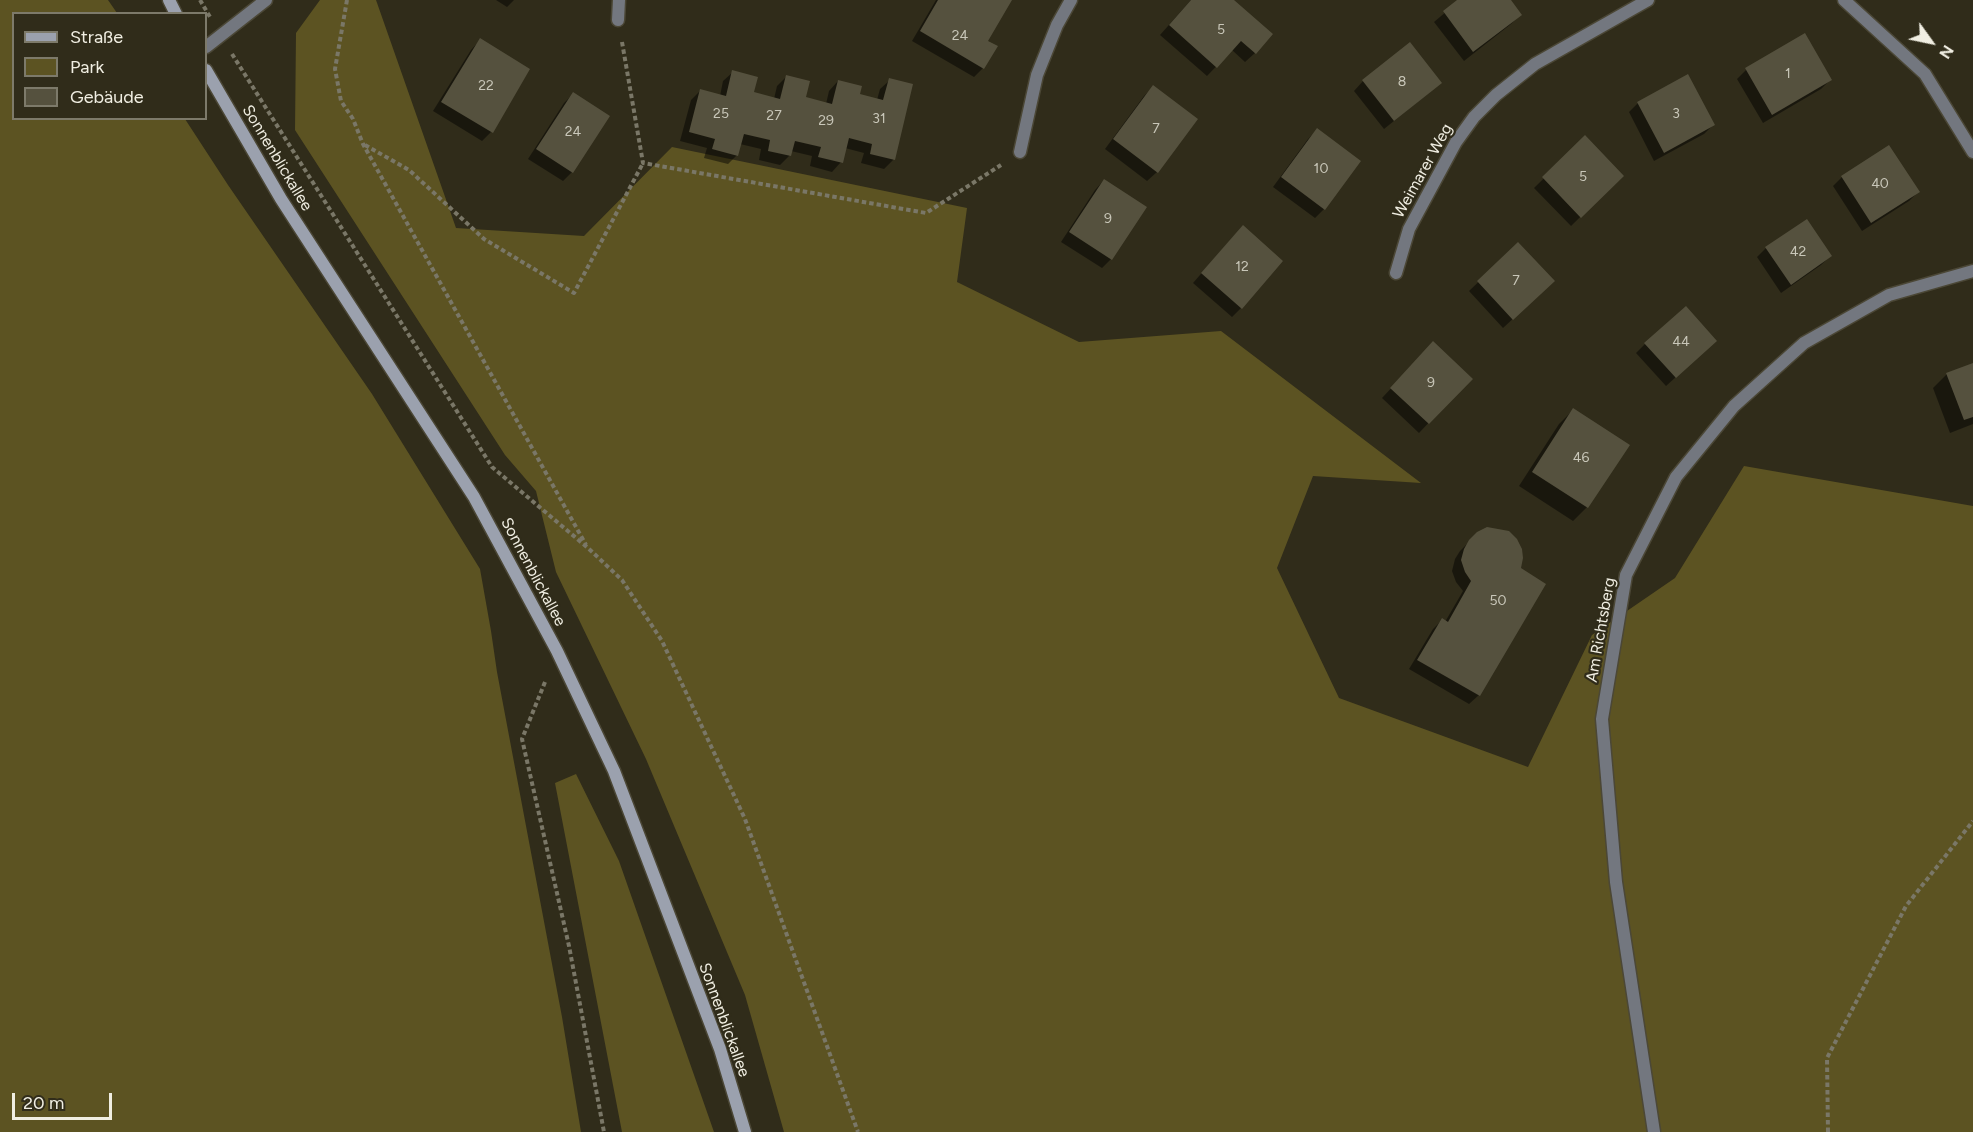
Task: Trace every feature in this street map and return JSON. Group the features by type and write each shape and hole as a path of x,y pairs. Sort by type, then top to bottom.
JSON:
{"main road":[{"name":"Sonnenblickallee","path":"207,72 281,199 474,497 557,651 614,771 720,1049 745,1132"}],"street":[{"path":"207,46 266,0"},
{"path":"618,21 619,0"},
{"path":"1020,152 1037,75 1057,25 1071,0"},
{"name":"Weimarer Weg","path":"1396,273 1409,229 1456,142 1474,117 1535,64 1648,0"},
{"path":"1844,0 1925,74 1973,152"},
{"name":"Am Richtsberg","path":"1654,1132 1616,882 1602,719 1626,575 1676,477 1734,406 1804,343 1889,295 1973,271"}],"path":[{"path":"200,0 492,467 588,548 622,580 662,641 745,819 858,1132"},
{"path":"347,0 334,69 340,101 353,119 363,144 588,548"},
{"path":"363,144 409,170 484,239 574,293 643,163 618,21"},
{"path":"643,163 926,213 1020,152"},
{"path":"557,651 522,740 569,946 604,1132"},
{"path":"1828,1132 1827,1058 1906,906 1973,821"}],"green space":[{"path":"0,0 108,0 116,12 12,12 12,120 186,120 372,394 480,569 581,1132 0,1132"},
{"path":"320,0 376,0 456,228 584,236 672,147 967,208 957,282 1079,342 1221,331 1421,483 1313,476 1277,568 1339,698 1528,767 1592,635 1675,578 1744,466 1973,506 1973,1132 784,1132 745,995 646,759 556,572 536,491 505,455 295,130 296,33"},
{"path":"576,774 619,861 714,1132 622,1132 555,783"}],"building":[{"path":"938,0 1012,0 988,41 998,46 984,69 920,31"},
{"path":"1191,0 1234,0 1273,34 1256,54 1241,41 1217,68 1169,25"},
{"path":"1457,0 1511,0 1522,15 1473,52 1443,11"},
{"path":"1805,33 1832,80 1772,115 1745,68"},
{"path":"480,38 530,69 493,133 441,102"},
{"path":"1410,42 1442,83 1394,121 1362,80"},
{"path":"732,70 758,77 754,92 780,99 786,75 810,81 806,97 832,104 838,80 862,86 860,94 883,100 889,78 913,84 895,160 870,154 872,144 849,138 843,163 818,157 821,147 795,141 791,156 768,151 770,140 744,134 738,156 712,149 715,139 689,132 700,89 726,96"},
{"path":"1688,74 1715,125 1664,153 1637,102"},
{"path":"1153,85 1198,119 1158,173 1113,139"},
{"path":"573,92 610,116 573,173 536,149"},
{"path":"1317,128 1361,161 1325,210 1281,177"},
{"path":"1585,135 1624,176 1581,218 1542,177"},
{"path":"1889,145 1920,192 1871,223 1841,176"},
{"path":"1104,179 1147,207 1112,260 1069,232"},
{"path":"1807,219 1832,256 1791,285 1765,247"},
{"path":"1243,225 1283,261 1242,309 1201,273"},
{"path":"1518,242 1555,281 1513,320 1477,281"},
{"path":"1686,306 1717,341 1676,378 1644,343"},
{"path":"1433,341 1473,379 1429,424 1390,388"},
{"path":"1973,363 1973,417 1964,420 1946,373"},
{"path":"1573,408 1630,445 1588,508 1532,472"},
{"path":"1487,527 1509,531 1517,539 1522,549 1521,568 1546,584 1480,696 1417,660 1442,618 1448,622 1471,581 1461,560 1464,549 1477,532"}]}
